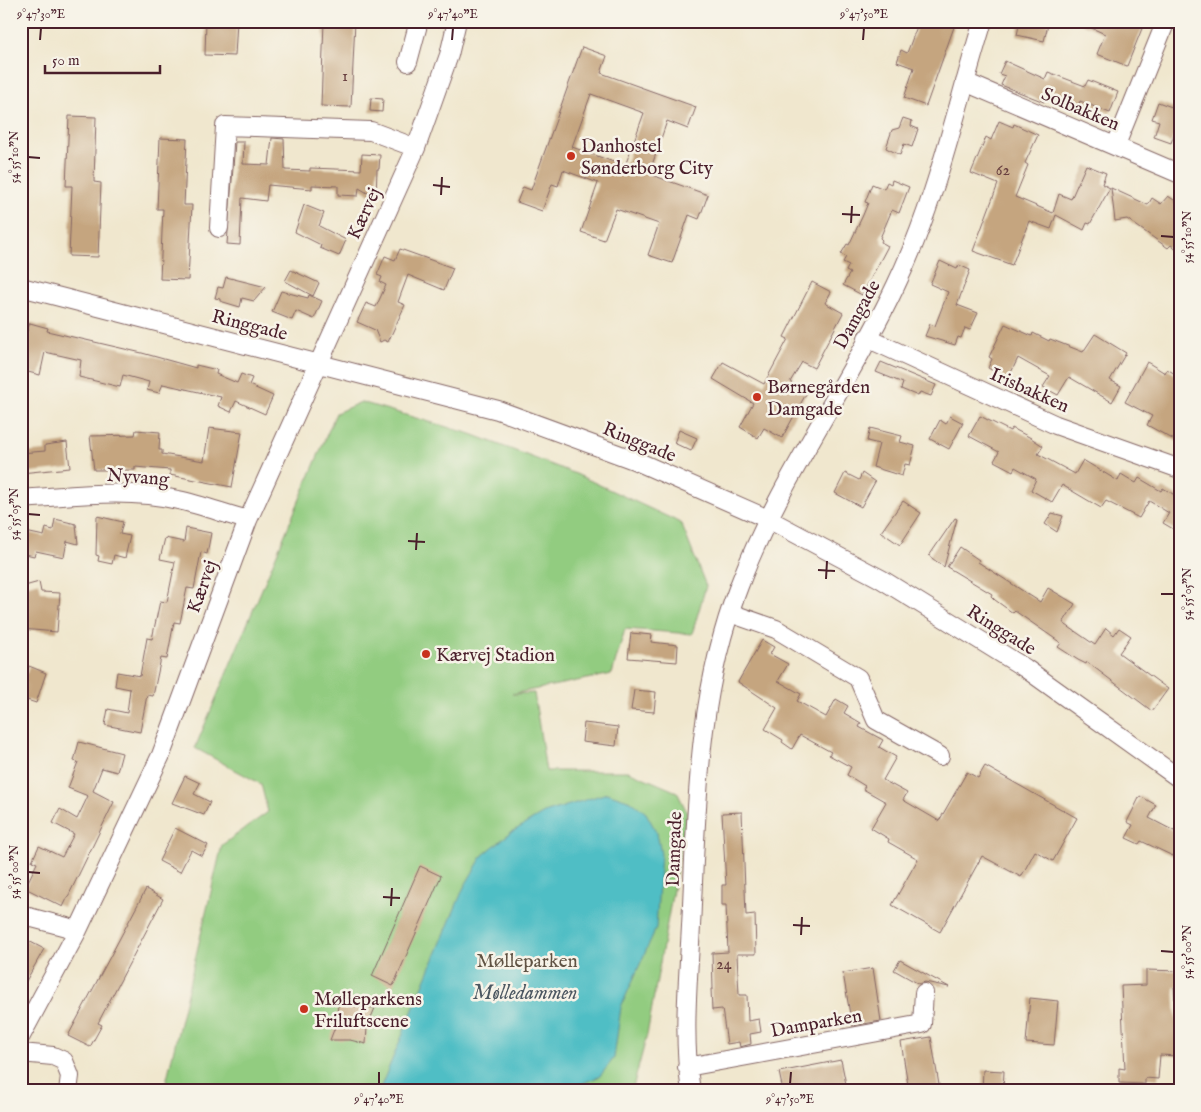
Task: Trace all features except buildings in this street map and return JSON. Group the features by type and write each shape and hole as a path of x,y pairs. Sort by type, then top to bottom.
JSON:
{"street":[{"path":"408,62 419,21"},
{"name":"Kærvej","path":"21,1036 78,930 161,755 248,520 416,148 449,55 457,21"},
{"name":"Damgade","path":"691,1091 687,1067 696,808 703,727 716,657 738,587 768,519 896,286 918,234 983,21"},
{"path":"1116,146 1166,21"},
{"name":"Solbakken","path":"965,82 1180,174"},
{"path":"218,228 225,126 371,131 416,148"},
{"name":"Ringgade","path":"21,287 498,410 634,460 768,519 881,579 1025,668 1180,779"},
{"name":"Irisbakken","path":"867,338 1056,425 1180,469"},
{"name":"Nyvang","path":"21,499 111,493 144,495 178,500 248,520"},
{"path":"730,613 776,629 858,678 876,720 940,756"},
{"path":"21,915 78,930"},
{"name":"Damparken","path":"687,1067 922,1024 924,994"},
{"path":"21,1054 52,1056 64,1061 70,1076 68,1091"}],"green space":[{"name":"Mølleparken","path":"361,402 471,434 576,474 681,523 706,586 692,634 625,629 612,674 512,694 534,693 546,771 628,771 677,792 687,812 647,1035 632,1091 164,1091 222,845 268,812 261,784 195,748 336,413"}],"water":[{"name":"Mølledammen","path":"607,793 631,801 646,813 657,833 661,854 656,928 621,1007 614,1058 600,1076 574,1087 575,1091 379,1091 464,887 483,855 510,833 544,813"}],"place":[{"name":"Danhostel Sønderborg City","path":"571,156"},
{"name":"Børnegården Damgade","path":"757,397"},
{"name":"Kærvej Stadion","path":"426,654"},
{"name":"Mølleparkens Friluftscene","path":"304,1009"}]}
